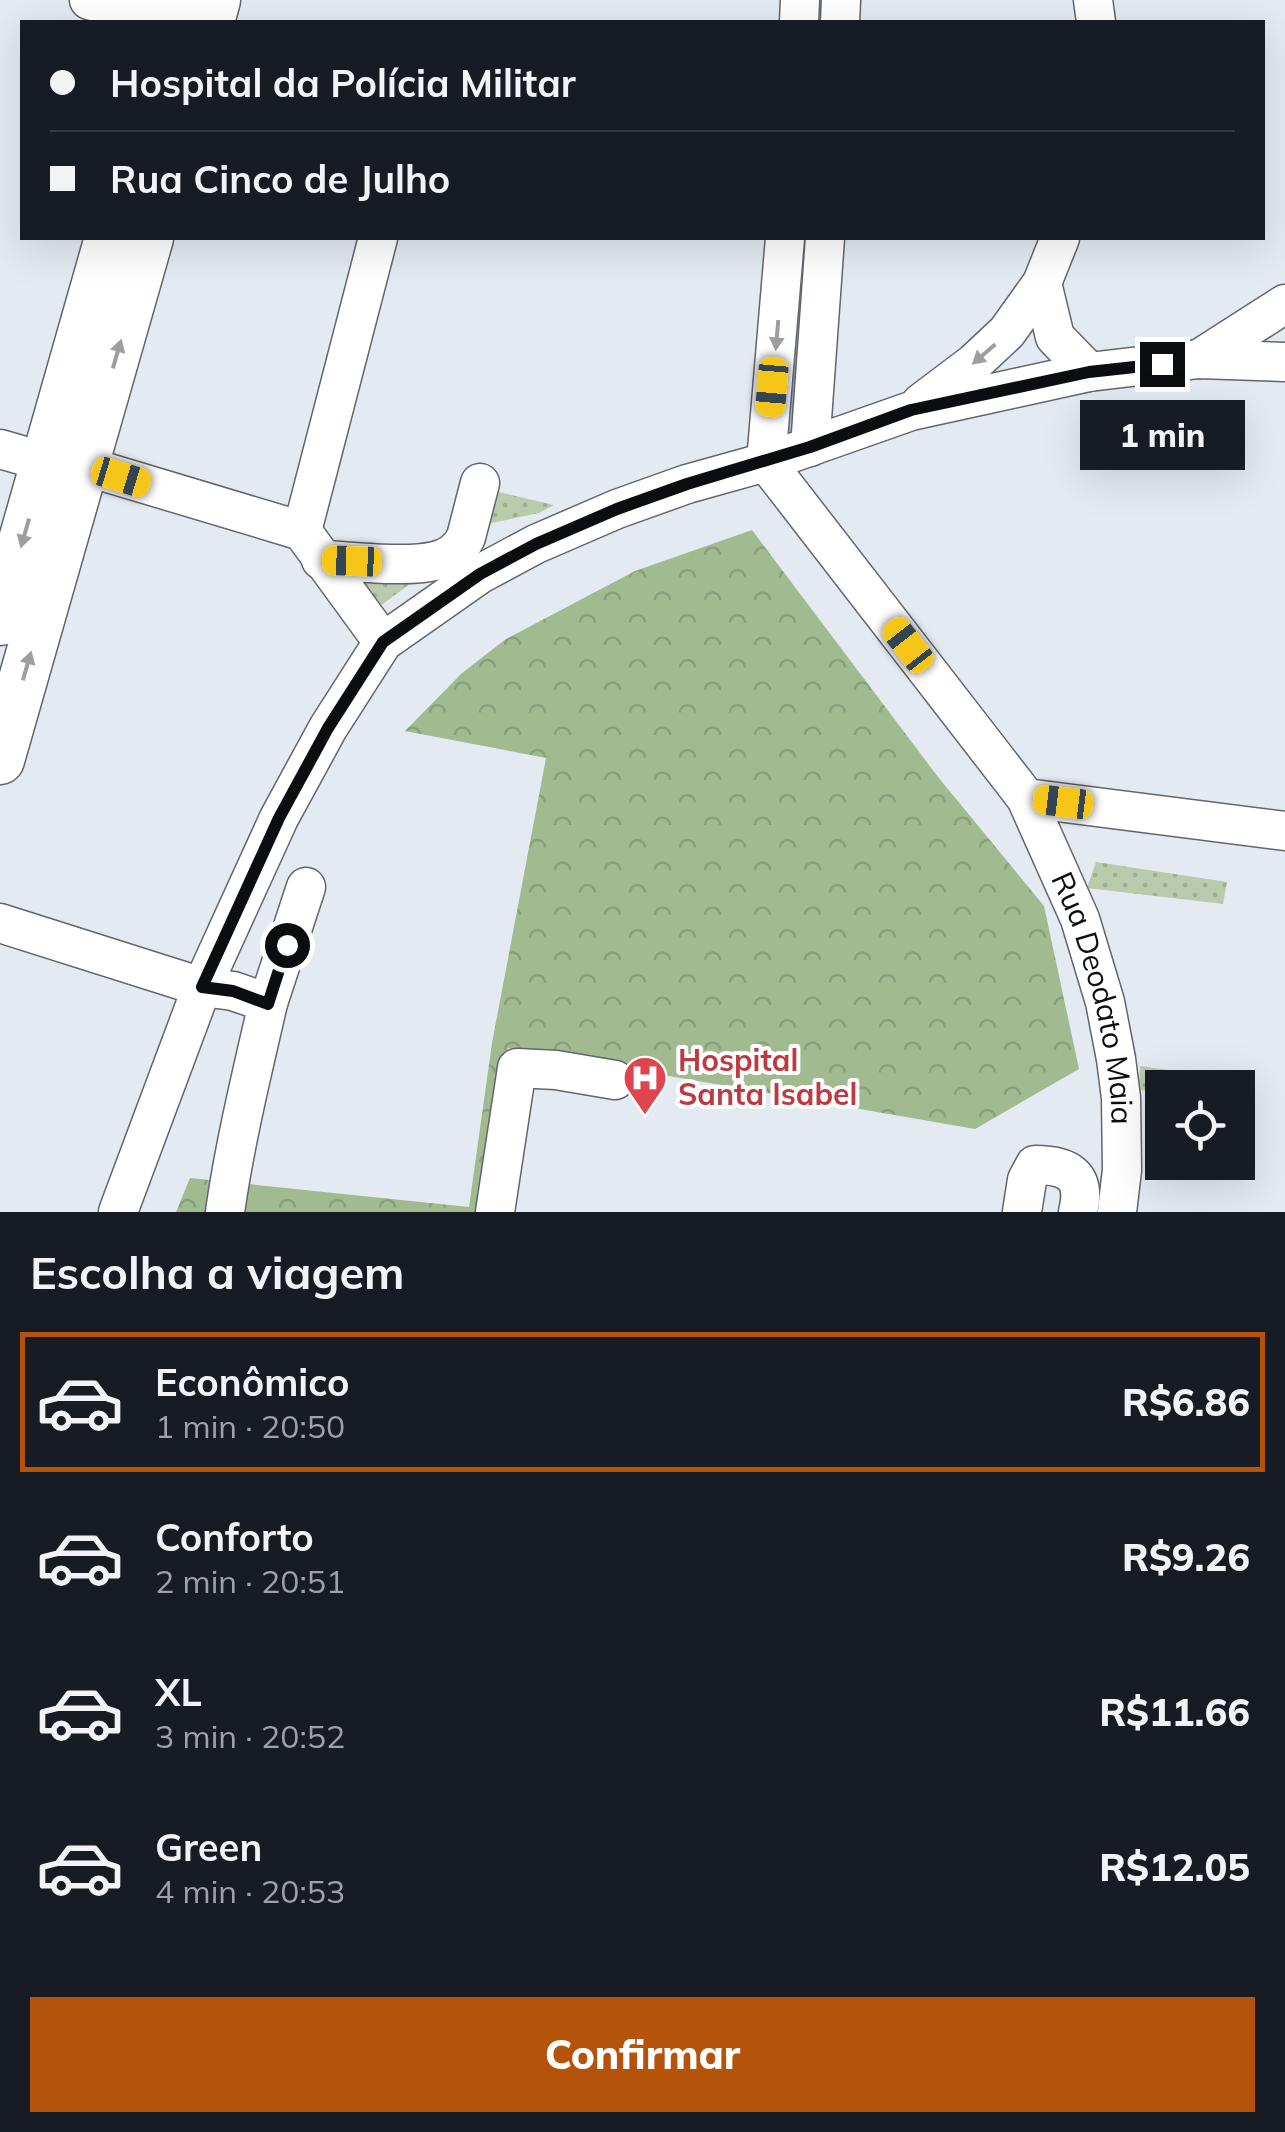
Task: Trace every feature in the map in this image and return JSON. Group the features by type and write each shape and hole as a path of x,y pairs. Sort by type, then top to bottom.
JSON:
{"main road":[{"path":"0,760 65,464 109,240"},
{"path":"0,621 65,464 149,240"}],"street":[{"path":"89,0 156,20"},
{"path":"378,240 311,546 383,642"},
{"path":"766,462 785,240"},
{"path":"810,447 825,240"},
{"path":"911,410 1007,332 1042,283 1059,240"},
{"path":"1042,283 1056,337 1089,372"},
{"path":"1199,360 1285,304"},
{"path":"118,1212 202,987 279,818 328,728 383,642 480,574 536,544 617,509 766,462 911,410 1089,372 1199,360 1285,362"},
{"path":"0,449 65,464 311,546 417,562 434,562 455,552 466,538 480,483"},
{"name":"Rua Deodato Maia","path":"766,462 1026,798 1080,919 1105,1002 1121,1098 1122,1170 1117,1212"},
{"path":"1026,798 1285,832"},
{"path":"224,1212 238,1131 268,1004 306,887"},
{"path":"0,923 268,1004"},
{"path":"494,1212 517,1068 615,1080"},
{"path":"1022,1212 1027,1180 1035,1165 1058,1165 1074,1176 1082,1197 1078,1212"},
{"path":"128,1212 135,1167"}],"green space":[{"path":"499,492 554,505 539,513 487,524"},
{"path":"752,530 938,777 1044,906 1079,1069 975,1129 508,1048 481,1212 176,1212 190,1178 469,1207 492,1043 546,758 405,731 462,673 506,639 635,571"},
{"path":"350,574 421,576 380,606"},
{"path":"1096,862 1227,882 1223,904 1087,888"},
{"path":"1140,1066 1168,1070 1145,1070 1145,1091 1139,1090"}],"waterway":[{"path":"820,20 822,0"},
{"path":"789,436 804,240"}],"place":[{"name":"Hospital Santa Isabel","path":"645,1116"}],"route":[{"path":"287,945 268,1004 233,991 202,987 279,818 328,728 383,642 480,574 536,544 617,509 766,462 911,410 1089,372 1162,364"}]}
